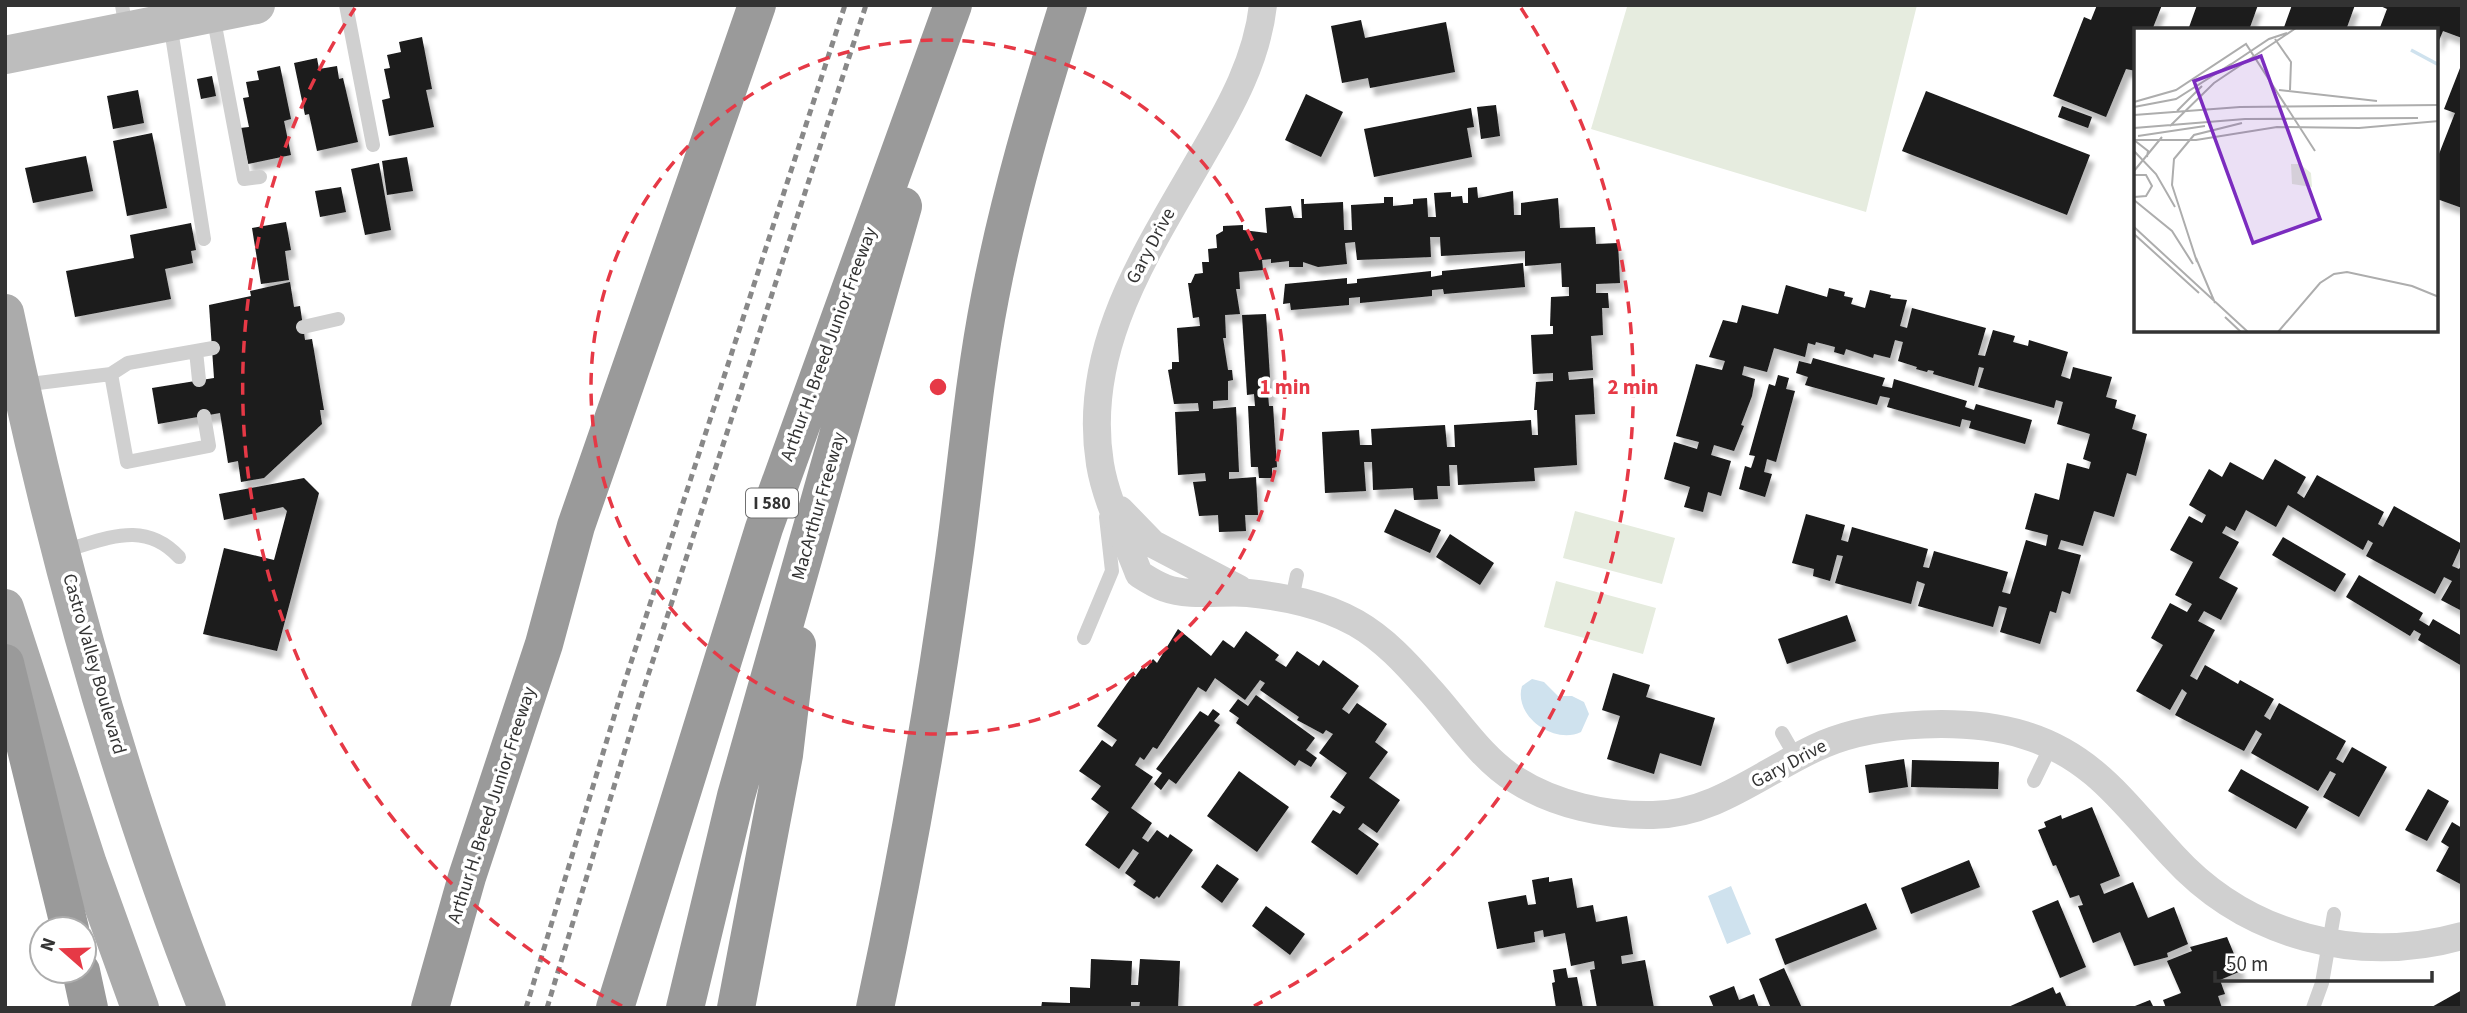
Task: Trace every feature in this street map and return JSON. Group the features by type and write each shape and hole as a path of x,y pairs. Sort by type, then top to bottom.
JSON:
{"highway":[{"name":"Arthur H. Breed Junior Freeway","path":"430,1008 467,877 544,644 576,526 757,5"},
{"name":"Arthur H. Breed Junior Freeway","path":"615,1008 768,516 953,5"},
{"name":"MacArthur Freeway","path":"685,1008 736,796 958,5"},
{"path":"875,1008 915,806 953,569 973,395 990,295 1029,134 1068,5"},
{"path":"736,1008 785,744 806,552"},
{"path":"5,663 67,915"},
{"path":"84,985 89,1008"}],"main road":[{"path":"5,55 124,18 212,14 256,5"},
{"name":"Castro Valley Boulevard","path":"5,313 62,552 128,777 207,1008"},
{"path":"5,608 88,864 140,1008"}],"street":[{"name":"Gary Drive","path":"1264,5 1252,58 1228,109 1157,231 1120,305 1099,398 1096,424 1100,467 1139,574 1168,590 1248,593 1294,587 1359,624 1396,653 1487,755 1515,780 1586,808 1620,815 1682,813 1721,799 1824,744 1857,733 1904,727 1995,728 2051,746 2091,768 2128,804 2176,859 2224,900 2267,925 2329,943 2391,949 2462,936"}],"lane":[{"path":"346,5 373,145"},
{"path":"168,14 204,239"},
{"path":"212,14 244,179 260,177"},
{"path":"303,327 338,319"},
{"path":"21,385 111,374 128,363 213,348"},
{"path":"196,351 199,380"},
{"path":"111,374 127,462 209,446 204,416"},
{"path":"1084,638 1112,571 1100,467"},
{"path":"62,552 127,535 148,535 166,543 179,557"},
{"path":"1782,733 1797,759"},
{"path":"2034,781 2051,746"},
{"path":"2313,1008 2334,914"}],"shaded area":[{"path":"1917,5 1866,212 1591,129 1627,7"},
{"path":"1575,511 1675,538 1662,584 1563,558"},
{"path":"1556,581 1656,608 1643,654 1544,627"}],"water":[{"path":"1532,679 1544,682 1558,696 1572,696 1584,702 1589,714 1581,732 1559,735 1538,725 1530,717 1521,697 1522,686"},
{"path":"1731,886 1751,934 1727,944 1708,896"}],"building":[{"path":"2097,5 2162,5 2153,28 2134,28 2134,71 2126,69 2106,117 2053,96 2084,17 2091,20"},
{"path":"2197,5 2258,5 2250,28 2189,28"},
{"path":"2292,5 2355,5 2347,28 2284,28"},
{"path":"2378,5 2462,5 2462,38 2443,31 2439,40 2439,28 2380,28 2387,9"},
{"path":"1361,20 1365,38 1446,22 1455,72 1370,88 1368,78 1342,83 1331,26"},
{"path":"422,37 432,89 426,90 434,127 389,136 382,100 390,98 384,69 390,68 387,55 401,52 399,42"},
{"path":"317,58 319,69 337,66 339,79 343,78 358,142 317,151 309,114 305,115 294,63"},
{"path":"2462,63 2462,208 2439,200 2439,154 2455,113 2444,109"},
{"path":"280,66 291,119 284,121 291,155 248,164 240,128 249,127 243,98 249,97 246,82 259,80 257,71"},
{"path":"212,76 216,96 201,99 197,79"},
{"path":"138,90 144,123 113,129 107,96"},
{"path":"1926,91 2090,155 2067,215 1902,151"},
{"path":"1306,94 1343,112 1321,157 1285,140"},
{"path":"1496,105 1500,136 1481,139 1477,107"},
{"path":"2062,106 2092,117 2088,128 2058,117"},
{"path":"1471,108 1474,127 1467,128 1472,157 1374,177 1364,129"},
{"path":"152,133 167,208 127,216 113,141"},
{"path":"86,156 93,191 33,203 25,168"},
{"path":"407,157 413,191 387,195 382,161"},
{"path":"379,163 391,230 365,235 351,169"},
{"path":"341,187 346,212 320,217 315,191"},
{"path":"1477,187 1478,198 1513,191 1514,215 1521,215 1521,203 1558,198 1560,228 1595,227 1596,244 1618,243 1620,283 1596,284 1596,293 1608,293 1609,308 1602,308 1603,335 1591,336 1593,370 1568,372 1569,380 1593,378 1595,414 1575,415 1577,465 1534,468 1535,481 1458,485 1457,465 1449,465 1450,486 1437,486 1438,499 1414,500 1413,488 1373,490 1372,462 1364,462 1366,491 1325,493 1322,432 1359,430 1360,445 1372,445 1371,429 1445,425 1447,447 1455,447 1454,425 1531,420 1532,435 1538,435 1537,410 1534,410 1536,382 1553,381 1553,373 1533,374 1531,335 1553,334 1553,326 1550,326 1551,297 1569,296 1569,287 1562,287 1561,263 1525,266 1525,251 1441,256 1440,237 1430,237 1431,257 1357,260 1355,242 1345,243 1347,264 1318,267 1303,262 1303,267 1289,267 1289,261 1271,263 1271,259 1262,260 1263,270 1239,272 1240,289 1236,289 1240,314 1225,315 1226,338 1223,338 1228,370 1232,370 1233,380 1228,381 1228,400 1213,401 1213,409 1236,407 1239,472 1229,472 1229,479 1256,477 1258,515 1245,515 1246,531 1219,532 1218,515 1199,516 1193,482 1206,481 1205,473 1178,475 1175,412 1199,411 1198,403 1174,404 1168,370 1172,369 1172,362 1179,362 1177,328 1200,326 1199,317 1193,318 1188,283 1191,283 1195,274 1203,273 1202,262 1209,262 1208,249 1217,248 1216,235 1223,231 1223,226 1243,225 1243,230 1267,233 1265,208 1291,206 1294,218 1302,218 1301,199 1304,199 1304,204 1343,202 1344,230 1352,230 1351,205 1384,203 1384,197 1393,197 1393,206 1413,204 1413,199 1427,198 1428,217 1436,217 1434,193 1451,192 1451,197 1462,196 1463,203 1468,203 1468,188"},
{"path":"286,222 291,250 285,251 289,280 261,284 252,228"},
{"path":"191,223 196,250 191,251 193,263 165,269 171,299 75,317 66,271 134,258 130,235"},
{"path":"1523,263 1525,287 1444,294 1443,289 1432,290 1432,296 1360,303 1360,297 1349,298 1349,305 1291,310 1290,303 1283,304 1285,284 1347,278 1347,284 1357,283 1357,279 1431,271 1431,277 1442,275 1442,271"},
{"path":"290,282 294,307 300,306 305,340 312,339 324,410 320,410 322,424 264,478 241,482 238,461 228,463 220,413 158,424 152,388 214,378 209,305 251,296 250,291"},
{"path":"1786,285 1827,297 1829,288 1845,292 1844,296 1853,298 1851,304 1865,308 1870,290 1891,295 1890,298 1907,300 1900,326 1907,328 1912,308 1986,328 1978,355 1985,356 1993,330 2015,336 2013,342 2028,346 2029,340 2068,352 2061,376 2070,379 2073,367 2112,377 2106,397 2117,400 2115,408 2136,415 2132,429 2147,434 2136,476 2127,473 2114,517 2094,511 2083,546 2061,540 2058,549 2081,555 2070,594 2062,591 2056,613 2050,611 2040,644 2000,632 2007,608 1999,606 1993,627 1918,606 1925,584 1917,581 1911,604 1835,583 1843,556 1837,555 1830,581 1813,576 1814,569 1792,563 1806,514 1845,525 1841,540 1848,542 1852,527 1928,549 1923,567 1929,568 1934,551 2008,572 2002,592 2010,594 2026,540 2046,546 2048,535 2025,529 2035,493 2059,500 2067,463 2089,469 2091,462 2083,459 2090,434 2057,424 2063,402 2056,400 2054,408 1978,387 1984,368 1979,367 1974,386 1933,374 1934,371 1916,369 1917,367 1898,361 1903,342 1895,340 1890,358 1874,354 1873,358 1846,349 1844,355 1834,352 1835,347 1816,342 1815,345 1808,343 1805,357 1774,348 1767,372 1744,366 1742,375 1755,379 1741,425 1744,426 1734,451 1714,445 1711,455 1731,461 1721,496 1708,492 1703,512 1684,507 1690,487 1664,479 1674,442 1697,449 1699,442 1676,436 1696,364 1722,370 1725,361 1709,357 1723,320 1737,323 1742,305 1778,314"},
{"path":"1266,314 1271,394 1268,394 1269,406 1273,406 1277,467 1272,468 1272,478 1259,478 1258,467 1251,467 1248,406 1255,406 1254,394 1247,395 1242,315"},
{"path":"1813,358 1885,378 1882,386 1892,388 1894,379 1967,401 1965,407 1974,410 1976,404 2032,420 2025,444 1969,428 1971,421 1962,419 1960,427 1887,407 1890,398 1880,396 1877,405 1805,385 1808,377 1796,373 1799,361 1811,364"},
{"path":"1778,375 1789,378 1786,389 1795,391 1776,462 1767,459 1764,472 1772,474 1765,497 1739,489 1745,466 1751,468 1755,456 1749,455 1769,384 1775,386"},
{"path":"2275,459 2306,477 2297,493 2304,498 2317,475 2384,512 2378,524 2383,527 2394,506 2462,544 2452,566 2459,569 2462,564 2462,611 2441,600 2452,581 2444,577 2435,594 2366,556 2373,543 2368,540 2363,550 2288,505 2276,527 2246,510 2235,531 2226,526 2222,533 2239,542 2219,578 2238,588 2221,620 2204,611 2198,621 2215,630 2190,676 2197,680 2205,665 2238,684 2240,680 2274,699 2264,716 2270,720 2279,703 2346,741 2336,759 2343,763 2352,747 2387,767 2359,817 2323,797 2336,774 2330,771 2318,791 2251,753 2262,734 2256,730 2244,751 2175,715 2187,693 2182,689 2170,710 2136,691 2163,645 2151,638 2170,603 2187,612 2192,604 2175,595 2193,562 2170,550 2189,516 2202,523 2206,515 2189,505 2209,469 2222,477 2230,462 2263,480"},
{"path":"304,478 319,493 277,651 203,634 224,548 274,560 287,511 283,507 224,520 219,494"},
{"path":"1395,509 1441,530 1430,553 1384,532"},
{"path":"1450,534 1494,563 1480,585 1436,557"},
{"path":"2283,537 2346,574 2335,592 2272,555"},
{"path":"2359,575 2423,613 2419,620 2429,626 2433,619 2462,636 2462,666 2418,640 2421,634 2414,630 2410,636 2346,597"},
{"path":"1847,615 1856,641 1787,664 1778,639"},
{"path":"1178,629 1211,656 1223,640 1234,648 1246,631 1279,655 1275,660 1286,667 1297,651 1319,666 1323,660 1359,686 1342,709 1349,714 1357,703 1387,724 1375,742 1388,752 1369,778 1400,800 1377,833 1363,823 1358,829 1379,844 1357,875 1311,842 1333,810 1340,814 1345,807 1330,797 1347,773 1319,753 1333,734 1326,730 1323,734 1297,720 1299,717 1260,690 1265,683 1260,680 1245,700 1215,678 1206,692 1198,687 1157,749 1153,747 1144,760 1140,757 1135,765 1153,777 1131,808 1152,823 1142,838 1148,842 1157,830 1168,838 1170,834 1193,850 1159,898 1157,896 1154,899 1133,885 1136,881 1125,873 1139,853 1133,849 1119,869 1085,845 1109,812 1091,799 1101,786 1079,771 1102,740 1112,747 1117,740 1097,726 1133,675 1135,677 1143,666 1146,669 1153,659 1157,663"},
{"path":"1613,673 1650,685 1646,697 1715,718 1701,766 1660,753 1654,774 1607,759 1620,716 1602,710"},
{"path":"1256,695 1315,738 1306,750 1317,758 1311,767 1299,760 1295,766 1236,723 1239,718 1229,711 1238,699 1248,706"},
{"path":"1213,709 1220,714 1214,721 1220,725 1176,784 1169,779 1161,790 1154,784 1162,773 1156,769 1200,711 1208,716"},
{"path":"1904,759 1908,787 1869,793 1865,765"},
{"path":"1912,760 1999,762 1998,789 1911,787"},
{"path":"2241,769 2309,807 2296,829 2228,791"},
{"path":"1239,771 1289,807 1257,852 1207,816"},
{"path":"2428,789 2449,801 2427,841 2405,830"},
{"path":"2092,807 2120,876 2100,884 2104,894 2133,882 2148,918 2174,907 2188,944 2167,953 2168,957 2134,966 2120,932 2093,943 2078,906 2083,905 2079,895 2070,898 2056,865 2053,866 2038,830 2046,827 2044,822 2061,815 2062,819"},
{"path":"2452,822 2462,828 2462,885 2436,871 2449,847 2441,842"},
{"path":"1969,860 1980,887 1911,914 1901,888"},
{"path":"1217,864 1239,879 1222,903 1201,887"},
{"path":"1549,877 1549,882 1572,878 1577,908 1593,905 1596,922 1627,916 1633,954 1621,956 1622,964 1645,960 1654,1008 1597,1008 1590,970 1595,969 1594,961 1571,966 1565,933 1544,937 1543,930 1534,932 1535,942 1497,949 1488,902 1526,895 1528,905 1536,904 1532,880"},
{"path":"2058,900 2086,967 2060,978 2032,911"},
{"path":"1866,903 1877,929 1785,965 1775,939"},
{"path":"1266,906 1305,934 1290,955 1252,926"},
{"path":"2227,937 2241,971 2220,980 2225,994 2218,996 2222,1008 2166,1008 2163,1000 2181,993 2167,961 2192,951 2190,947"},
{"path":"1091,959 1132,961 1131,985 1138,985 1140,959 1180,961 1178,1008 1139,1008 1140,1002 1131,1002 1131,1008 1041,1008 1042,1002 1070,1003 1070,987 1090,988"},
{"path":"1566,968 1568,978 1577,977 1583,1008 1556,1008 1553,970"},
{"path":"1784,968 1802,1008 1771,1008 1759,979"},
{"path":"1734,986 1739,1000 1754,994 1759,1008 1714,1008 1709,996"},
{"path":"2053,987 2056,994 2060,992 2067,1008 2006,1008"},
{"path":"2462,990 2462,1008 2430,1008"},
{"path":"2150,1000 2154,1008 2130,1008"}],"railway":[{"path":"526,1008 623,687 845,5"},
{"path":"547,1008 642,694 866,5"}]}
